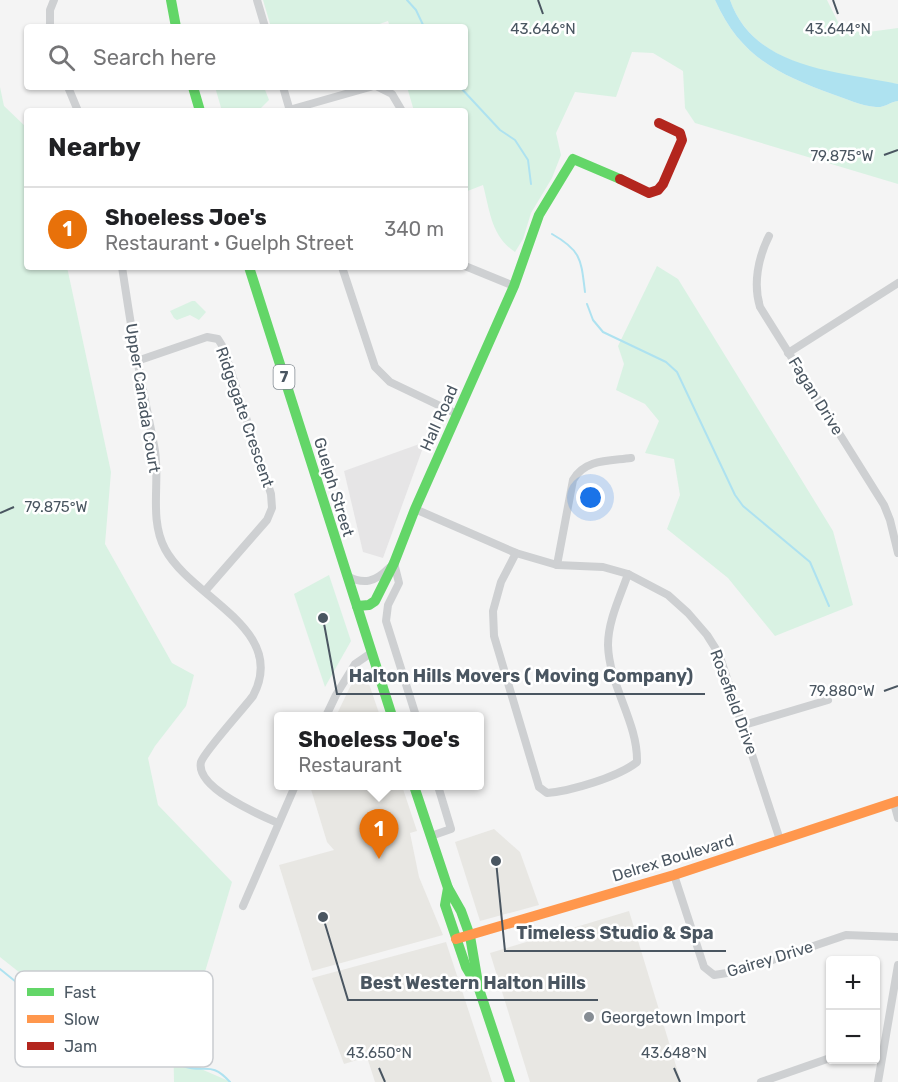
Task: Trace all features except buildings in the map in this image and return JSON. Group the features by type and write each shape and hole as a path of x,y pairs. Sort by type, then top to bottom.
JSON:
{"street":[{"path":"50,24 50,10 54,0"},
{"path":"171,0 175,24"},
{"path":"257,0 264,24"},
{"path":"69,90 77,108"},
{"path":"194,90 199,108"},
{"path":"284,90 289,108"},
{"path":"297,108 360,90"},
{"path":"384,90 392,94 400,108"},
{"name":"Hall Road","path":"357,606 375,601 394,563 415,509 514,286 539,215 573,159 636,185 649,193 658,190 663,184 682,140 680,133 659,123"},
{"name":"Fagan Drive","path":"769,236 761,253 755,292 760,307 884,505 898,553"},
{"path":"468,267 514,286"},
{"name":"Upper Canada Court","path":"122,270 137,362 155,451 156,523 160,536 177,568 205,591 250,635 259,651 262,669 253,696 202,759 202,772 237,804 278,823"},
{"name":"Guelph Street","path":"250,270 390,712"},
{"path":"343,270 375,367 390,382 457,414"},
{"path":"788,353 898,283"},
{"name":"Ridgegate Crescent","path":"137,362 207,337 218,339 222,344 272,494 272,508 267,520 205,591"},
{"path":"557,565 573,480 578,472 592,463 631,458"},
{"name":"Rosefield Drive","path":"415,509 516,553 557,565 603,567 628,574 668,595 688,613 707,634 719,654 780,840"},
{"path":"516,553 501,582 493,612 494,636 539,787 547,793 561,792 627,770 637,762 637,746 612,670 608,645 610,626 628,574"},
{"path":"346,575 358,581 370,582 381,576 394,563"},
{"name":"Hall Road","path":"394,563 399,584 388,605 386,621 414,712"},
{"path":"328,712 336,695 356,664 371,653"},
{"path":"744,725 828,700"},
{"path":"243,906 293,790"},
{"path":"415,790 448,888 458,903 478,964 479,989"},
{"path":"431,837 451,829 439,790"},
{"path":"896,802 898,818"},
{"name":"Delrex Boulevard","path":"456,939 674,875 896,802"},
{"name":"Gairey Drive","path":"674,875 704,967 714,975 740,971 846,935 898,937"},
{"path":"448,888 445,905 466,967 479,989 510,1082"},
{"path":"880,1046 898,965"},
{"path":"761,1082 826,1060"},
{"path":"877,1064 878,1082"}],"shaded area":[{"path":"425,442 383,558 363,552 344,471"},
{"path":"362,671 368,681 379,712 338,712 350,687"},
{"path":"311,790 403,790 417,831 410,833 419,877 443,935 312,971 279,865 334,850 327,842"},
{"path":"494,829 520,852 539,905 480,921 455,842"},
{"path":"629,911 681,1082 530,1082 490,953"},
{"path":"446,942 492,1082 375,1082 367,1057 344,1064 312,978"}],"green space":[{"path":"263,0 715,0 736,36 762,60 777,70 812,87 865,105 879,107 898,101 898,184 695,123 685,108 683,71 653,53 632,52 616,97 575,92 556,133 561,155 552,178 531,213 523,239 515,252 507,246 496,231 483,185 468,191 468,108 413,108 408,90 468,90 468,24 389,24 388,21 380,24 270,24"},
{"path":"730,0 827,0 839,24 861,33 898,28 898,84 824,71 777,54 757,40 741,22"},
{"path":"0,87 4,106 24,125 24,270 68,270 111,472 105,544 172,663 194,675 186,706 148,758 158,805 232,882 205,971 18,971 0,957"},
{"path":"216,90 265,90 269,100 261,108 221,108"},
{"path":"657,266 678,279 833,531 853,605 775,636 728,578 667,529 680,495 674,459 645,453 659,421 645,404 616,390 624,364 618,346"},
{"path":"195,301 206,312 199,320 190,315 177,320 174,318 170,311"},
{"path":"329,575 351,641 325,687 294,594"},
{"path":"174,1067 201,1067 231,1082 174,1082"}],"water":[{"path":"715,0 730,0 742,23 758,40 778,53 824,70 898,84 898,101 879,107 865,105 812,87 777,70 762,60 736,36"}],"waterway":[{"path":"407,0 416,10 423,24"},
{"path":"463,90 500,130 515,140 528,160 531,184"},
{"path":"552,234 575,251 581,264 585,292"},
{"path":"587,304 593,320 603,332 666,362 677,372 735,495 743,506 810,562 829,606"},
{"path":"0,969 15,981"},
{"path":"187,1067 212,1069 230,1082"}],"traffic: fast":[{"path":"171,0 175,24"},
{"path":"194,90 199,108"},
{"path":"357,606 369,605 375,601 394,563 415,509 514,286 539,215 573,159 620,179"},
{"path":"250,270 391,712"},
{"path":"415,790 448,888 461,911 470,936 479,989"},
{"path":"448,888 445,905 466,967 479,989 510,1082"}],"traffic: slow":[{"path":"456,939 674,875 898,801"}],"traffic: jam":[{"path":"620,179 649,193 658,190 663,184 682,140 680,133 659,123"}],"place":[{"name":"Halton Hills Movers ( Moving Company)","path":"323,618"},
{"name":"Shoeless Joe's","path":"379,859"},
{"name":"Timeless Studio & Spa","path":"496,861"},
{"name":"Best Western Halton Hills","path":"323,917"},
{"name":"Georgetown Import","path":"589,1017"}]}
